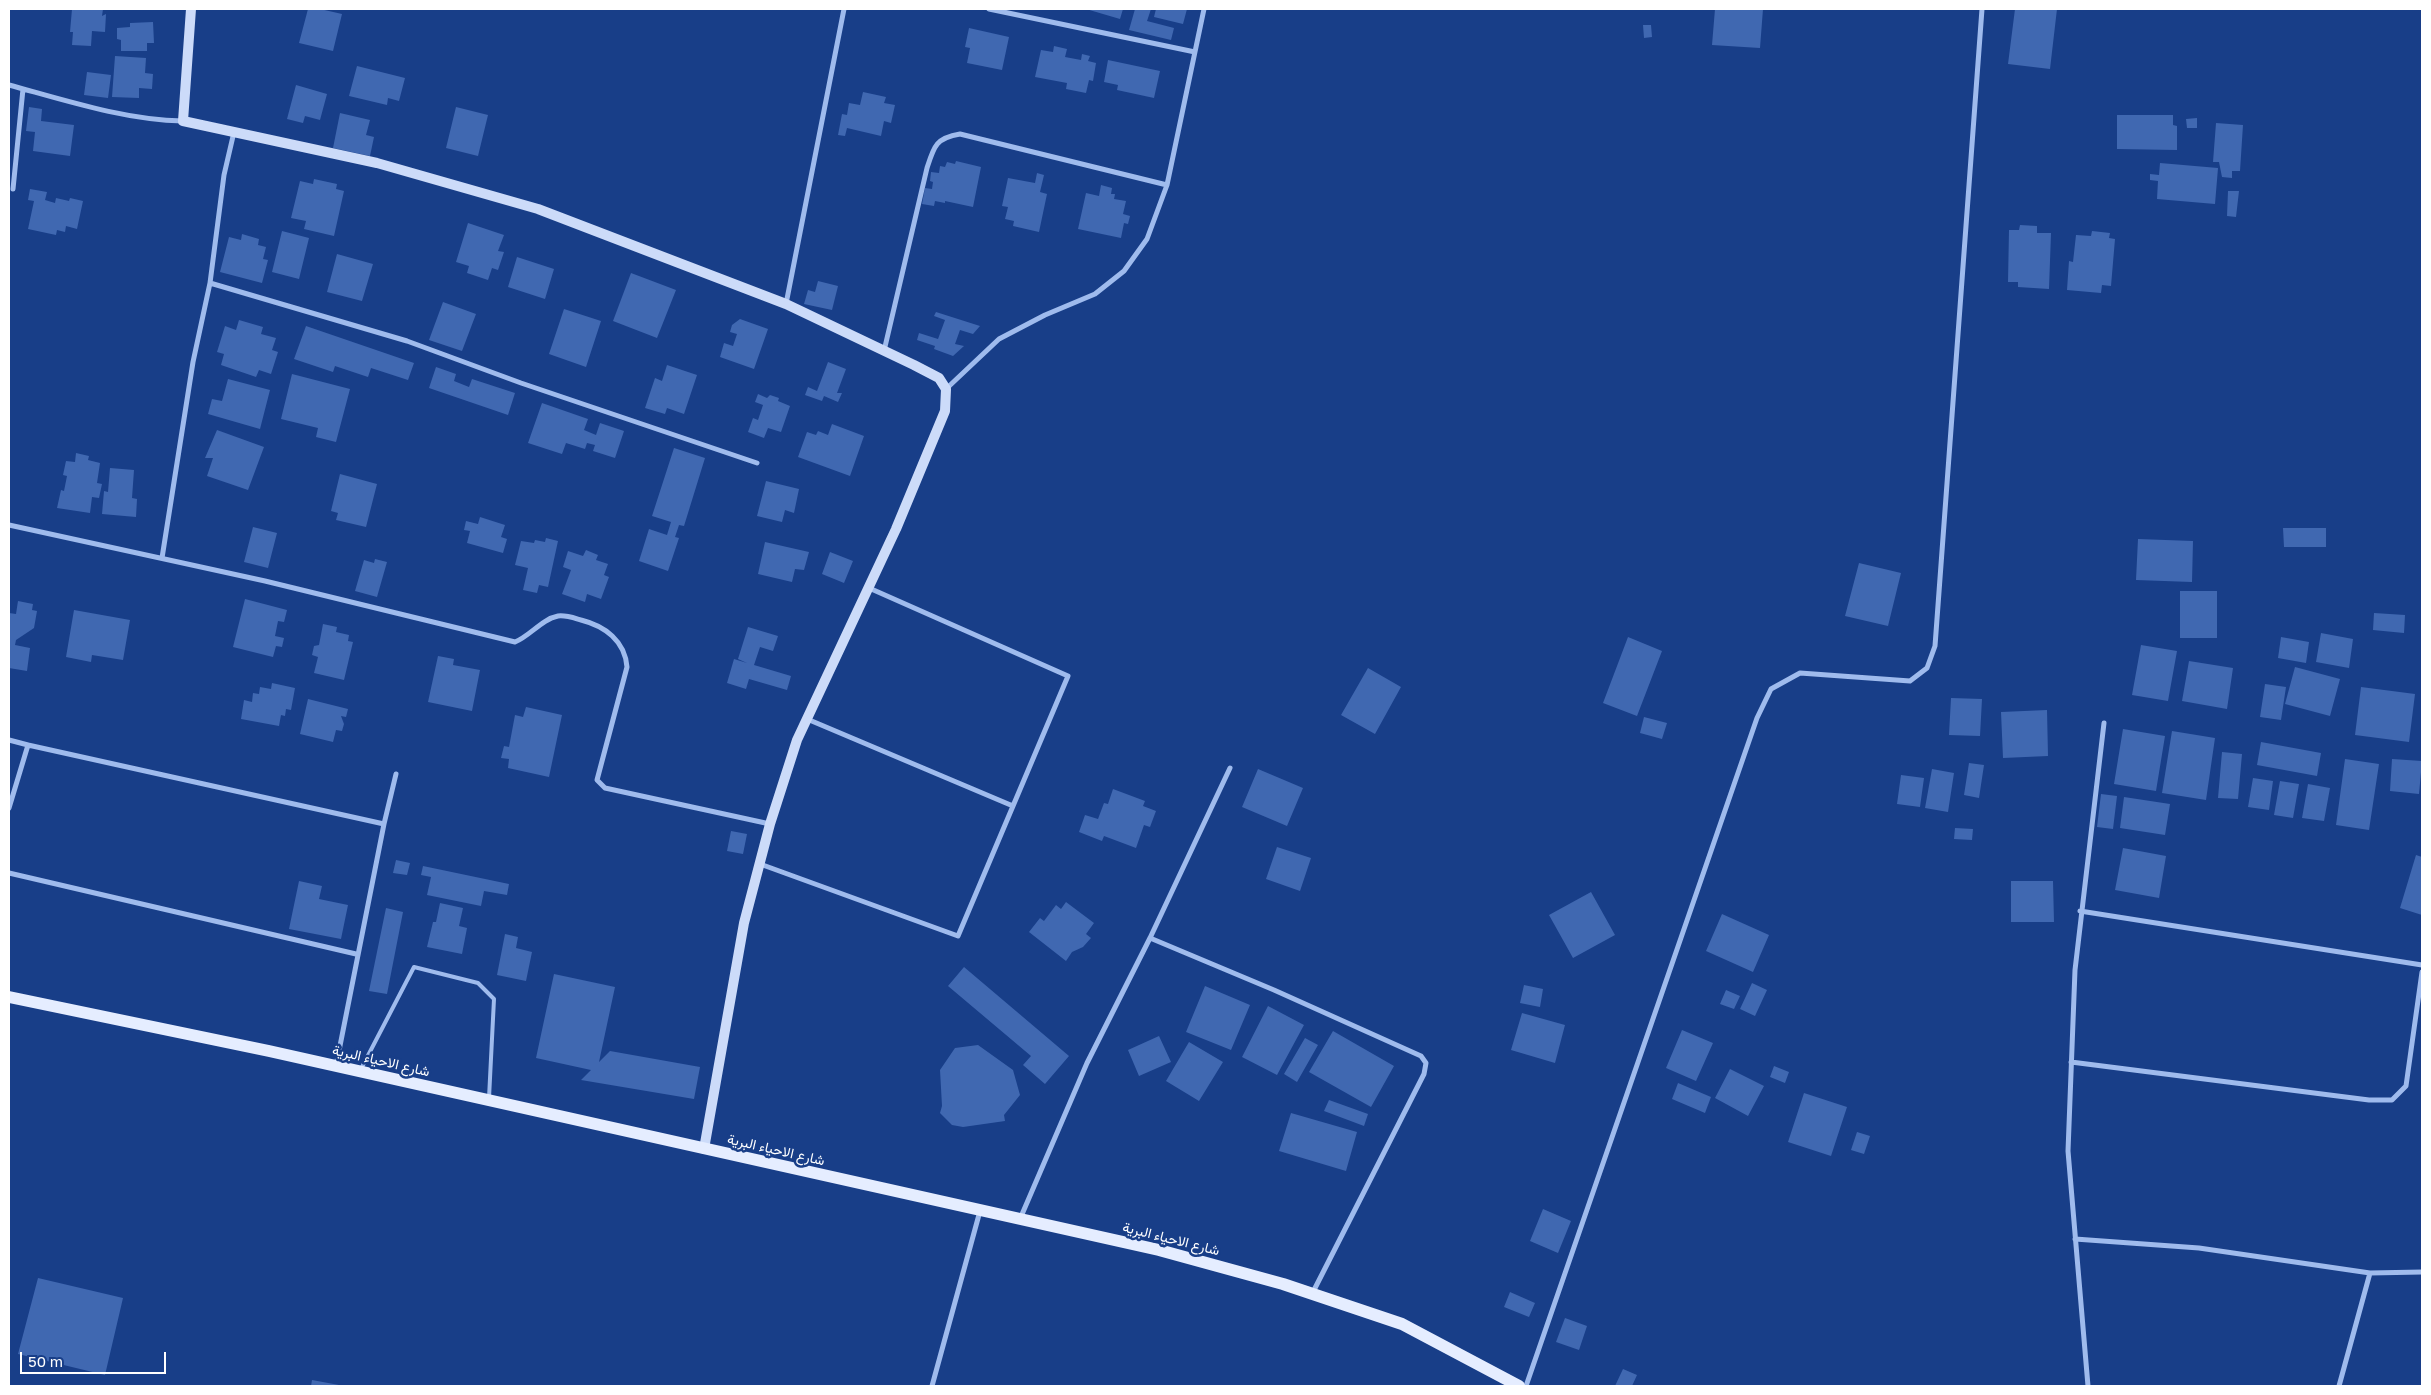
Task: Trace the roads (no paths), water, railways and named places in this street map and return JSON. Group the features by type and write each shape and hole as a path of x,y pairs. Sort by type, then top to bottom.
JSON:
{"main road":[{"path":"191,9 183,121 377,163 520,204 584,226 786,304 939,378 946,389 945,411 896,529 797,740 770,824 744,923 704,1149"},
{"name":"شارع الاحياء البرية","path":"9,997 336,1066 1159,1250 1312,1294 1402,1324 1519,1386"}],"street":[{"path":"786,304 844,9"},
{"path":"989,9 1195,52"},
{"path":"946,389 999,339 1045,315 1096,294 1124,271 1147,239 1167,185 1204,9"},
{"path":"1526,1386 1756,718 1771,689 1800,673 1910,681 1927,668 1935,646 1982,9"},
{"path":"9,85 88,107 168,121 183,121"},
{"path":"13,189 23,89"},
{"path":"162,558 193,362 210,283 224,175 234,132"},
{"path":"884,351 927,168 934,147 946,137 960,134 1167,185"},
{"path":"210,283 407,341 521,383 757,463"},
{"path":"9,525 162,558 514,642 525,638 557,616 569,616 596,623 612,635 626,657 627,667 598,783 605,788 710,809 770,824"},
{"path":"758,864 958,936 1068,676 868,588"},
{"path":"807,719 1013,806"},
{"path":"2088,1386 2068,1151 2075,970 2080,911 2104,723"},
{"path":"9,740 28,746 384,824"},
{"path":"9,808 28,746"},
{"path":"1020,1220 1087,1063 1150,938 1230,768"},
{"path":"336,1066 356,954 396,774"},
{"path":"9,873 356,954"},
{"path":"2080,911 2422,965"},
{"path":"1150,938 1309,1005 1421,1056 1426,1063 1419,1083 1312,1294"},
{"path":"2071,1062 2369,1100 2392,1100 2406,1086 2422,972"},
{"path":"932,1386 980,1211"},
{"path":"2075,1239 2199,1248 2370,1273 2422,1272"},
{"path":"2340,1386 2370,1273"}],"lane":[{"path":"360,1072 414,967 478,983 494,999 489,1100"}]}
